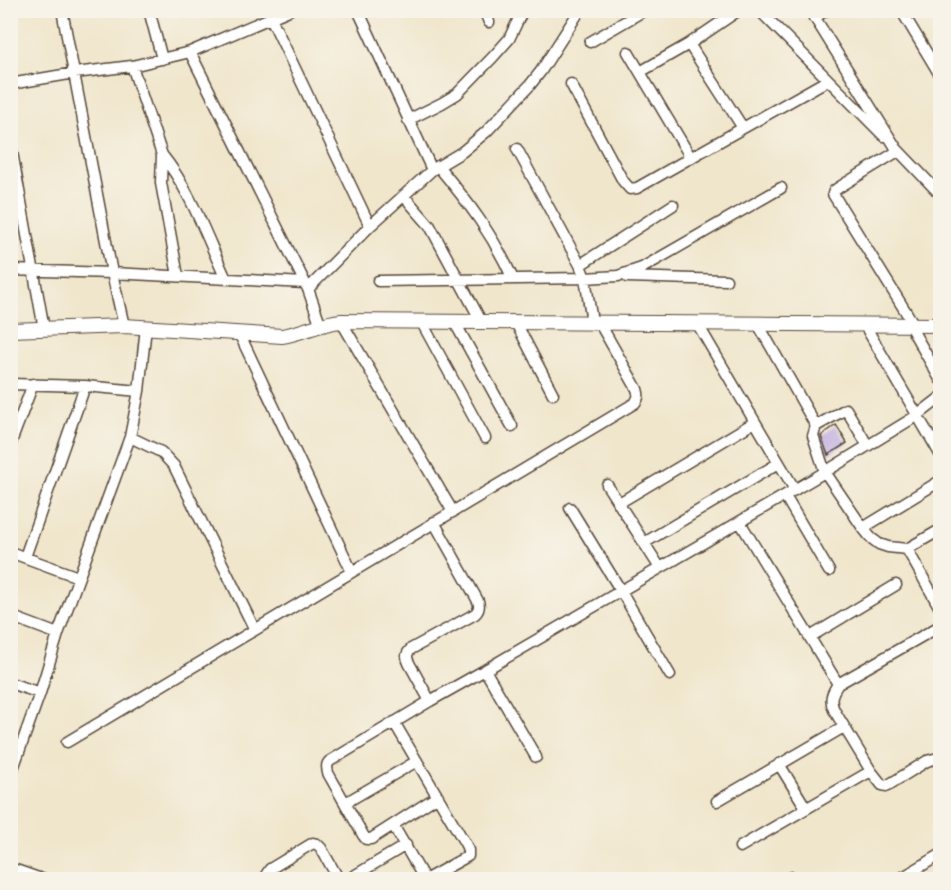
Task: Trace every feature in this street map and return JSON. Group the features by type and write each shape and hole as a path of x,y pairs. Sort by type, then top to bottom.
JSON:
{"street":[{"path":"62,10 124,326"},
{"path":"149,10 162,59"},
{"path":"10,84 132,66 190,52 290,10"},
{"path":"358,10 408,120 435,168 469,203 488,230 513,279"},
{"path":"484,10 489,22"},
{"path":"408,120 457,93 509,39 523,10"},
{"path":"10,270 178,276 306,286 435,168 478,140 530,85 580,10"},
{"path":"590,42 645,10"},
{"path":"640,72 689,44 739,10"},
{"path":"826,10 812,14 898,151"},
{"path":"901,10 940,75"},
{"path":"763,12 940,194"},
{"path":"271,18 370,226"},
{"path":"689,44 743,128"},
{"path":"190,52 306,286 321,326"},
{"path":"628,52 691,158"},
{"path":"132,66 162,155 186,192 226,279"},
{"path":"571,84 623,181 630,189 637,188 828,80"},
{"path":"10,141 15,197 33,270 44,329"},
{"path":"67,742 638,399 637,389 596,322 580,265 517,149"},
{"path":"898,151 838,188 833,194 911,324 940,379"},
{"path":"162,155 161,183 178,276"},
{"path":"618,276 630,273 659,259 781,188"},
{"path":"404,195 430,226 481,321"},
{"path":"580,265 673,205"},
{"path":"378,281 618,276 726,280"},
{"path":"10,330 124,326 282,336 341,321 940,325"},
{"path":"341,321 453,512"},
{"path":"421,321 485,438"},
{"path":"454,321 512,426"},
{"path":"515,321 553,394"},
{"path":"697,323 779,463 790,493 829,572"},
{"path":"758,324 816,426"},
{"path":"864,324 940,453"},
{"path":"10,777 78,577 130,437 139,391 146,327"},
{"path":"239,333 352,572"},
{"path":"10,384 85,386 139,391"},
{"path":"10,445 33,384"},
{"path":"25,557 85,386"},
{"path":"438,796 371,839 366,838 328,773 328,762 790,493 918,415 940,398"},
{"path":"868,446 846,409 816,426 813,436 825,472 871,538 888,547 907,549 940,530"},
{"path":"619,503 755,422"},
{"path":"130,437 161,452 174,466 255,630"},
{"path":"644,543 779,463"},
{"path":"863,528 940,482"},
{"path":"607,485 660,568"},
{"path":"570,508 670,675"},
{"path":"430,701 406,657 407,653 474,614 478,611 479,606 434,522"},
{"path":"740,522 838,684"},
{"path":"907,549 940,608"},
{"path":"10,552 78,577"},
{"path":"810,637 896,585"},
{"path":"10,616 58,634"},
{"path":"940,626 838,684 831,703 871,771 882,785 886,786 927,761 934,759 940,761"},
{"path":"485,670 536,756"},
{"path":"10,683 40,693"},
{"path":"393,825 424,879 468,856 466,845 394,722"},
{"path":"717,801 844,727"},
{"path":"345,803 417,761"},
{"path":"779,764 806,808"},
{"path":"740,847 871,771"},
{"path":"267,879 266,875 270,869 313,843 321,848 339,879"},
{"path":"347,879 406,845"},
{"path":"898,879 940,855"},
{"path":"10,868 44,879"},
{"path":"784,879 793,877 796,879"}],"building":[{"path":"836,425 847,443 828,455 821,436"}]}
